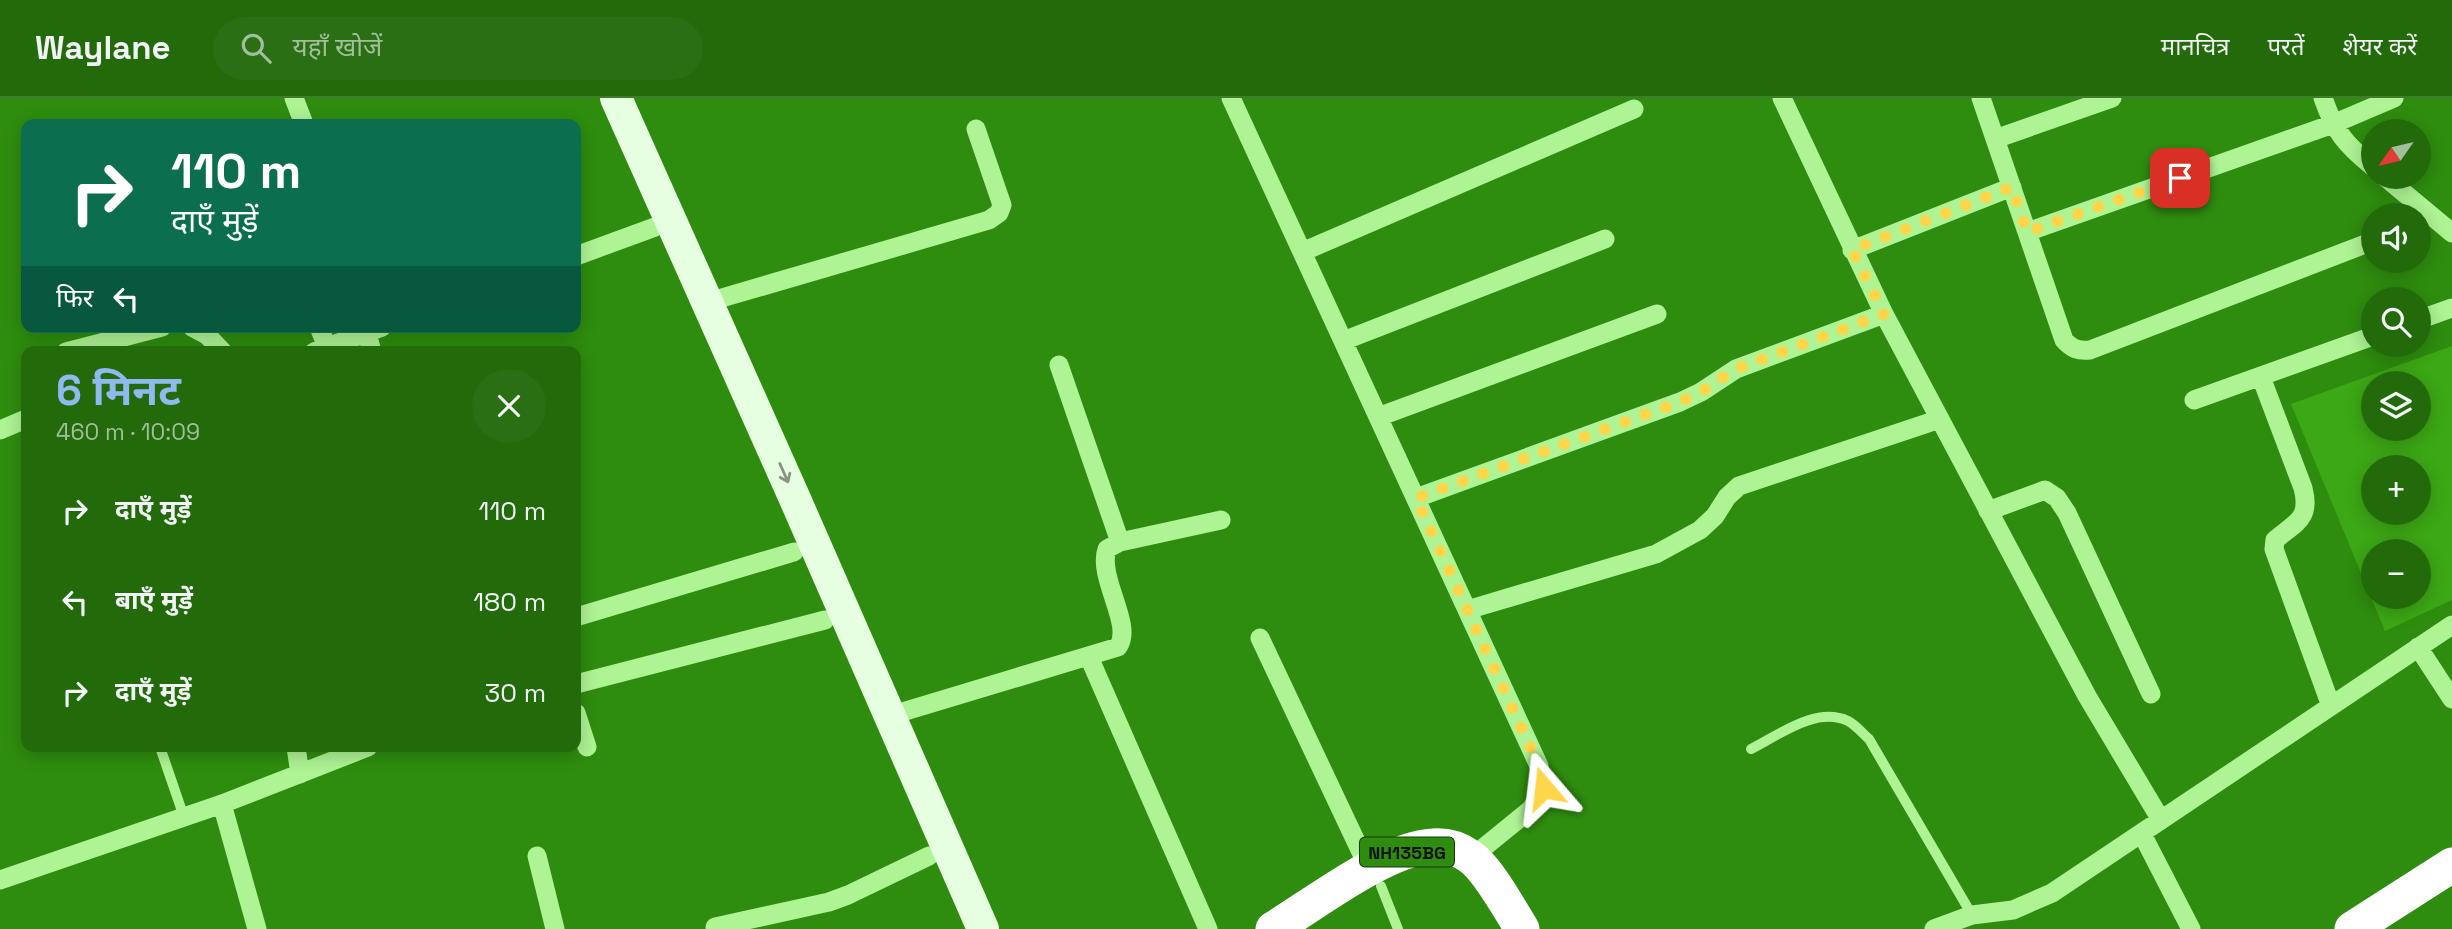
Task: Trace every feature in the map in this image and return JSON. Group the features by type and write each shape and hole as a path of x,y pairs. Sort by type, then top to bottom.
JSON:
{"highway":[{"name":"NH135BG","path":"1309,929 1375,877 1393,857 1433,846 1454,848 1472,857 1522,929"},
{"path":"2352,929 2452,865"},
{"name":"NH135BG","path":"1273,929 1375,877 1424,867 1443,867 1455,873 1471,889 1499,929"},
{"path":"2381,929 2452,884"}],"main road":[{"path":"598,98 794,552 961,929"},
{"path":"616,98 983,929"}],"street":[{"path":"294,98 302,119"},
{"path":"1231,98 1539,766 1544,788 1531,809 1472,857"},
{"path":"1782,98 1884,314 2087,696 2161,820"},
{"path":"1981,98 2064,340 2070,347 2080,351 2090,350 2361,246"},
{"path":"1996,139 2112,98"},
{"path":"2323,98 2333,124 2342,138 2361,156"},
{"path":"2027,232 2333,124 2394,98"},
{"path":"1302,252 1634,108"},
{"path":"708,302 989,220 999,213 1002,205 975,129"},
{"path":"1852,250 2012,187"},
{"path":"2396,189 2409,203"},
{"path":"2431,223 2452,233"},
{"path":"581,254 655,227"},
{"path":"1343,341 1605,239"},
{"path":"2431,315 2452,308"},
{"path":"1378,417 1657,314"},
{"path":"1416,498 1680,402 1736,369 1884,314"},
{"path":"89,346 139,333"},
{"path":"204,333 217,346"},
{"path":"334,346 373,337"},
{"path":"2194,400 2361,340"},
{"path":"1059,365 1120,542"},
{"path":"2261,377 2307,503 2298,523 2275,540 2274,549 2331,706"},
{"path":"1467,610 1656,554 1700,530 1739,486 1940,419"},
{"path":"0,430 21,421"},
{"path":"1988,511 2045,490 2057,498 2067,513 2151,694"},
{"path":"889,716 1118,647 1122,642 1122,631 1104,559 1107,549 1120,542 1220,520"},
{"path":"581,616 794,552"},
{"path":"581,683 825,620"},
{"path":"1934,929 1972,915 2013,910 2032,903 2142,834 2452,625"},
{"path":"1260,638 1375,877"},
{"path":"2418,647 2452,699"},
{"path":"1089,657 1208,929"},
{"path":"581,728 587,747"},
{"path":"297,752 300,774"},
{"path":"0,880 222,804 355,752"},
{"path":"222,804 257,929"},
{"path":"2142,834 2191,929"},
{"path":"537,856 555,929"},
{"path":"715,927 838,898 929,856"}],"lane":[{"path":"1751,750 1806,721 1830,716 1850,722 1869,739 1972,915"},
{"path":"162,752 184,817"},
{"path":"1375,877 1398,929"}],"green space":[{"path":"2452,346 2452,600 2385,631 2376,609 2431,609 2431,539 2361,539 2361,573 2291,404 2361,379 2361,441 2431,441 2431,371 2383,371 2421,357 2431,357 2431,354"}],"route":[{"path":"1544,788 1539,766 1416,498 1680,402 1736,369 1884,314 1852,250 2012,187 2027,232 2180,178"}]}
